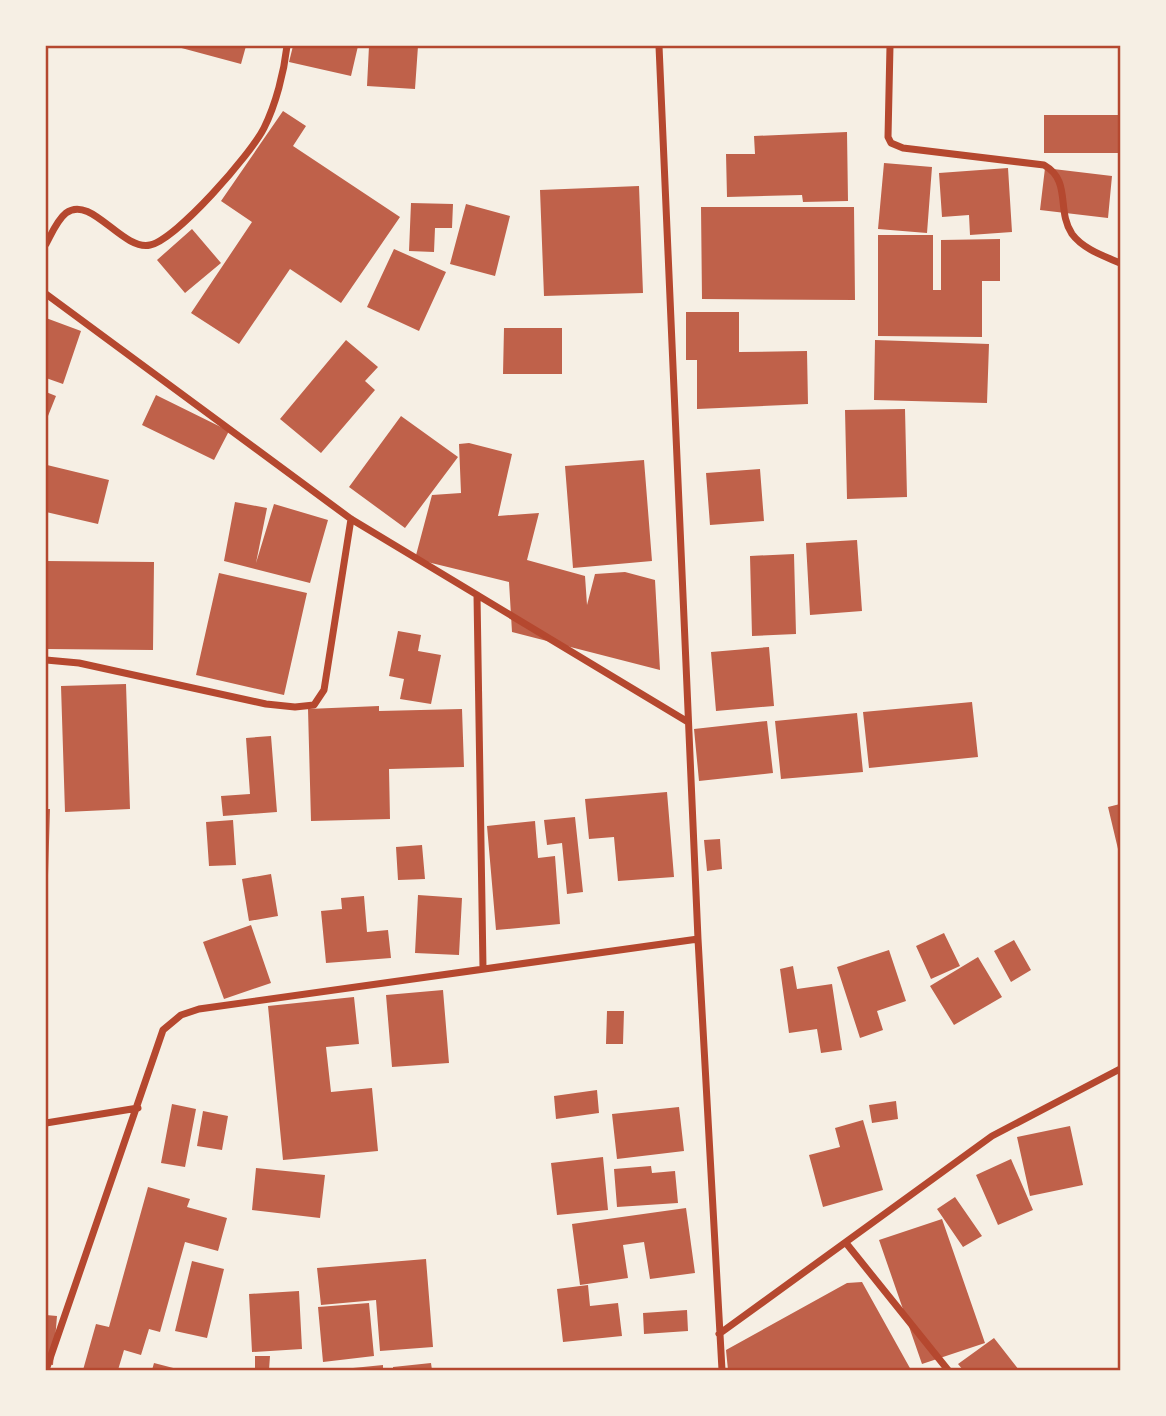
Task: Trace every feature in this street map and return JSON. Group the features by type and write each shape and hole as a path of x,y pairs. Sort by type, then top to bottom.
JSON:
{"street":[{"path":"46,244 63,215 72,209 86,210 136,245 150,245 171,235 246,156 265,126 287,46"},
{"path":"659,46 698,939 722,1370"},
{"path":"891,46 888,137 891,143 903,148 1044,164 1055,171 1062,182 1062,201 1072,233 1084,245 1121,263"},
{"path":"46,294 351,519 688,722"},
{"path":"46,660 79,663 266,704 295,707 314,705 324,690 351,519"},
{"path":"477,595 483,968"},
{"path":"46,1370 163,1030 181,1016 199,1009 698,939"},
{"path":"719,1334 992,1136 1121,1069"},
{"path":"46,1123 138,1108"},
{"path":"846,1243 948,1370"}],"building":[{"path":"174,46 246,46 241,64"},
{"path":"293,46 358,46 351,76 289,62"},
{"path":"369,46 418,46 415,89 367,86"},
{"path":"283,111 306,126 293,146 400,217 341,303 290,269 239,344 191,313 252,222 221,201"},
{"path":"1044,115 1120,115 1120,153 1044,153"},
{"path":"847,132 848,201 803,202 802,195 727,197 726,154 755,154 754,136"},
{"path":"884,163 932,167 927,233 878,229"},
{"path":"1008,168 1012,232 970,235 969,215 942,217 939,173"},
{"path":"1045,168 1112,176 1108,218 1040,210"},
{"path":"639,186 643,293 544,296 540,190"},
{"path":"411,203 453,204 452,228 435,228 434,252 409,251"},
{"path":"466,204 510,216 495,276 450,264"},
{"path":"701,207 854,207 855,300 702,299"},
{"path":"192,229 221,263 185,293 157,260"},
{"path":"878,235 933,235 933,290 941,290 941,240 1000,239 1000,281 982,281 982,337 878,336"},
{"path":"394,249 446,272 419,331 367,307"},
{"path":"686,312 739,312 739,352 807,351 808,404 697,409 697,360 686,360"},
{"path":"46,318 81,331 63,384 46,378"},
{"path":"504,328 562,328 562,374 503,374"},
{"path":"346,340 378,367 365,381 375,390 321,453 280,419"},
{"path":"875,340 989,344 987,403 874,400"},
{"path":"46,392 56,396 46,421"},
{"path":"156,395 229,431 214,460 142,425"},
{"path":"905,409 907,497 847,499 845,410"},
{"path":"401,416 458,457 405,528 349,487"},
{"path":"469,443 512,454 498,516 539,513 527,560 585,576 587,605 595,574 625,572 655,580 660,670 512,632 509,582 415,559 432,495 461,493 459,444"},
{"path":"644,460 652,561 573,568 565,466"},
{"path":"47,465 109,480 98,524 46,512"},
{"path":"760,469 764,521 710,525 706,473"},
{"path":"235,502 267,508 256,563 274,504 328,520 310,583 224,561"},
{"path":"857,540 862,611 810,615 806,543"},
{"path":"794,554 796,634 752,636 750,556"},
{"path":"46,561 154,562 153,650 46,649"},
{"path":"219,573 307,593 284,695 196,675"},
{"path":"398,631 421,635 418,651 441,655 431,704 400,699 404,679 389,676"},
{"path":"769,647 774,706 716,711 711,652"},
{"path":"126,684 130,809 65,812 61,686"},
{"path":"972,702 978,757 869,768 863,712"},
{"path":"379,706 379,711 462,709 464,767 389,769 390,819 311,821 308,709"},
{"path":"857,713 863,772 781,779 775,721"},
{"path":"767,721 773,773 699,781 694,729"},
{"path":"271,736 277,812 223,816 221,796 250,794 246,738"},
{"path":"667,792 674,877 618,881 614,837 589,839 585,799"},
{"path":"1120,804 1120,848 1118,849 1108,807"},
{"path":"46,809 50,809 48,875 46,875"},
{"path":"575,817 583,892 567,894 562,843 547,845 544,820"},
{"path":"233,820 236,865 209,866 206,822"},
{"path":"535,821 538,858 555,856 560,924 496,930 487,826"},
{"path":"720,839 722,869 707,871 704,840"},
{"path":"422,845 425,879 398,880 396,847"},
{"path":"271,874 278,916 249,921 242,879"},
{"path":"418,895 462,898 459,955 415,953"},
{"path":"364,896 367,932 388,930 391,958 326,963 321,911 342,909 341,898"},
{"path":"251,925 271,983 224,999 203,942"},
{"path":"944,933 960,966 931,979 916,946"},
{"path":"1014,940 1031,970 1011,982 994,951"},
{"path":"889,950 906,1001 877,1011 883,1030 860,1038 837,967"},
{"path":"978,957 1002,997 954,1025 930,986"},
{"path":"793,966 797,989 832,984 842,1050 821,1053 817,1029 789,1033 780,969"},
{"path":"443,990 449,1063 392,1067 386,995"},
{"path":"354,997 359,1044 326,1047 331,1092 372,1088 378,1151 283,1160 268,1006"},
{"path":"607,1011 624,1011 623,1044 606,1044"},
{"path":"597,1090 599,1113 556,1119 554,1096"},
{"path":"896,1101 898,1119 872,1123 869,1105"},
{"path":"172,1104 196,1109 185,1167 161,1163"},
{"path":"679,1107 684,1151 617,1159 612,1114"},
{"path":"203,1111 228,1116 222,1150 197,1146"},
{"path":"863,1120 883,1190 823,1207 809,1155 840,1147 835,1128"},
{"path":"1070,1126 1083,1185 1030,1196 1017,1137"},
{"path":"603,1157 608,1210 557,1215 551,1163"},
{"path":"1011,1159 1033,1210 998,1225 976,1175"},
{"path":"651,1166 652,1173 675,1171 678,1203 617,1207 614,1169"},
{"path":"256,1168 325,1175 320,1218 252,1210"},
{"path":"148,1187 190,1199 187,1207 227,1218 218,1251 185,1242 160,1332 149,1329 141,1355 124,1350 118,1370 83,1370 96,1324 109,1327"},
{"path":"955,1197 982,1236 963,1247 937,1209"},
{"path":"686,1208 695,1273 650,1279 644,1242 623,1245 628,1278 580,1285 572,1224"},
{"path":"942,1219 985,1343 922,1364 879,1240"},
{"path":"426,1259 433,1347 380,1351 376,1300 321,1305 317,1268"},
{"path":"192,1261 224,1269 207,1338 175,1331"},
{"path":"862,1282 911,1370 728,1370 726,1350 847,1283"},
{"path":"588,1285 590,1306 618,1303 622,1336 563,1342 557,1289"},
{"path":"299,1291 302,1349 252,1352 249,1294"},
{"path":"369,1303 374,1356 323,1362 318,1307"},
{"path":"687,1310 688,1331 644,1334 643,1313"},
{"path":"46,1315 57,1316 53,1365 46,1364"},
{"path":"994,1338 1019,1370 963,1370 958,1364"},
{"path":"255,1356 270,1356 269,1370 255,1370"},
{"path":"154,1363 181,1370 152,1370"},
{"path":"431,1363 432,1370 393,1370 393,1367"},
{"path":"383,1365 383,1370 343,1370 343,1369"}]}
